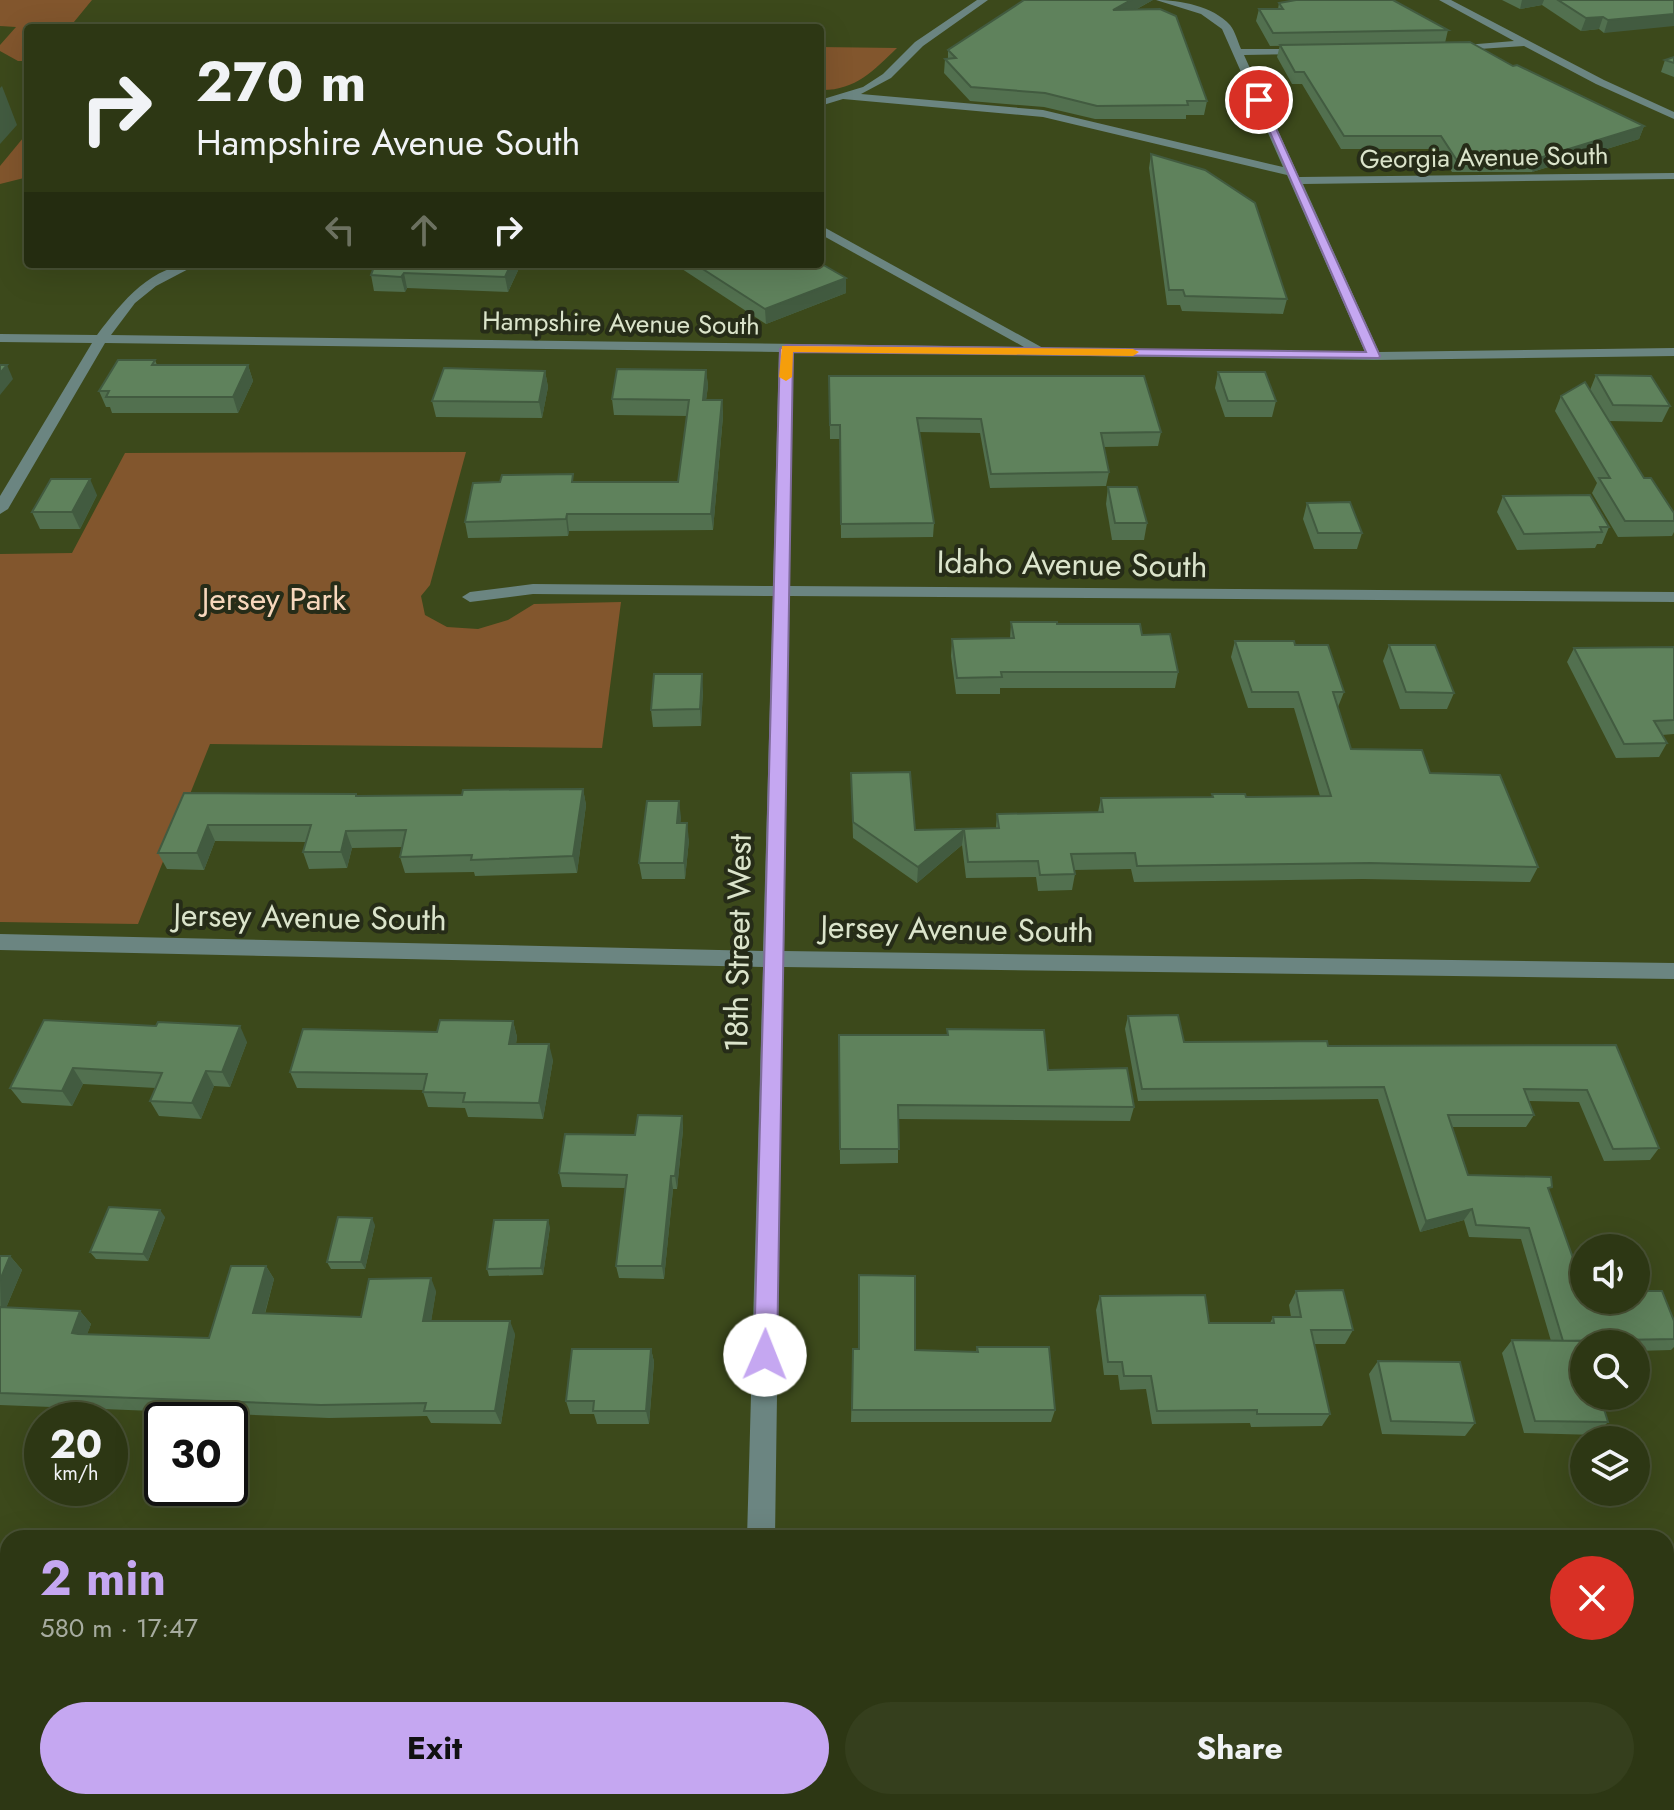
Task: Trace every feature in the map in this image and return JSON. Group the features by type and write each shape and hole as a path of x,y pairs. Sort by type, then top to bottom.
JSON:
{"street":[{"path":"824,102 867,89 887,76 919,44 983,0"},
{"path":"1161,0 1204,12 1226,27 1374,356"},
{"path":"1444,0 1674,116"},
{"path":"1437,49 1524,43"},
{"path":"1237,52 1314,51"},
{"name":"Georgia Avenue South","path":"840,96 1034,112 1102,126 1293,176 1674,176"},
{"path":"824,231 1040,351"},
{"path":"0,509 101,339 130,300 151,283 183,268"},
{"name":"Hampshire Avenue South","path":"0,338 1374,356 1674,352"},
{"name":"18th Street West","path":"761,1530 786,349"},
{"name":"Idaho Avenue South","path":"470,597 533,589 1460,598 1674,597"},
{"name":"Jersey Avenue South","path":"0,942 775,959 1674,971"}],"green space":[{"path":"0,0 92,0 72,24 24,24 24,61 0,51 0,45 16,27 0,26"},
{"path":"824,47 897,48 863,78 824,90"},
{"path":"24,137 24,178 0,184 0,166"},
{"name":"Jersey Park","path":"466,452 430,585 421,596 425,615 447,627 478,629 508,620 534,604 621,602 602,748 210,744 138,924 0,922 0,554 72,553 125,453"}],"building":[{"path":"1024,0 1131,0 1113,10 1160,9 1176,16 1207,101 1187,101 1188,105 1097,106 1045,93 971,87 945,59 956,58 948,50"},
{"path":"1296,0 1393,0 1448,30 1273,33 1259,9 1283,9 1279,3"},
{"path":"1558,0 1674,0 1674,14 1608,20 1603,17 1586,18"},
{"path":"1470,42 1513,66 1517,65 1644,126 1536,159 1456,159 1441,136 1344,136 1304,72 1295,72 1280,45"},
{"path":"1151,154 1205,170 1255,203 1287,299 1185,296 1183,290 1169,290"},
{"path":"824,265 846,278 765,309 701,268 824,268"},
{"path":"374,268 509,268 505,277 404,273 401,277 371,275"},
{"path":"118,360 155,360 152,365 248,365 233,397 106,397 109,391 99,391"},
{"path":"444,368 545,371 539,402 432,401"},
{"path":"617,369 706,370 703,400 722,400 711,514 567,514 566,519 465,522 473,483 500,482 502,475 573,474 572,482 678,482 689,400 612,399"},
{"path":"1218,372 1265,372 1276,401 1228,401"},
{"path":"1596,375 1651,376 1670,406 1613,405"},
{"path":"829,376 1144,376 1161,432 1101,433 1109,472 991,474 981,419 917,418 934,523 841,524 840,425 830,425"},
{"path":"1585,382 1644,478 1651,478 1674,513 1674,521 1625,521 1599,478 1610,478 1561,396"},
{"path":"51,479 90,479 72,512 32,512"},
{"path":"1108,487 1137,487 1147,523 1115,523"},
{"path":"1590,495 1609,527 1600,527 1602,532 1524,534 1503,496"},
{"path":"1350,502 1362,533 1318,533 1307,503"},
{"path":"1011,622 1140,624 1142,635 1170,634 1178,672 1001,672 1002,677 957,678 952,639 1014,638"},
{"path":"1235,641 1294,641 1295,645 1328,645 1344,692 1333,692 1351,749 1422,750 1430,773 1500,775 1538,867 1370,863 1137,866 1135,853 1071,854 1075,874 1040,875 1038,861 968,862 964,830 918,867 853,822 851,773 910,772 915,830 999,828 997,814 1103,812 1101,798 1213,797 1212,794 1245,794 1246,797 1331,796 1298,692 1252,692"},
{"path":"1389,645 1435,645 1454,693 1406,692"},
{"path":"1674,647 1674,720 1654,721 1667,743 1624,744 1574,648"},
{"path":"654,674 702,674 700,709 651,710"},
{"path":"583,789 573,856 471,860 472,855 400,857 406,830 346,831 341,852 303,852 311,825 208,825 197,853 158,853 184,793 462,795 463,790"},
{"path":"647,801 679,801 677,823 687,823 684,863 639,863"},
{"path":"1178,1015 1184,1042 1327,1041 1328,1046 1616,1045 1659,1148 1613,1149 1587,1090 1524,1089 1534,1115 1448,1115 1468,1175 1551,1177 1552,1187 1548,1188 1570,1250 1570,1314 1650,1314 1650,1291 1662,1291 1674,1321 1674,1339 1650,1339 1650,1330 1570,1330 1570,1341 1563,1341 1529,1228 1476,1225 1472,1209 1426,1221 1384,1087 1142,1089 1128,1016"},
{"path":"44,1020 156,1026 158,1022 240,1026 222,1072 206,1071 192,1103 150,1101 162,1073 73,1068 62,1091 10,1088"},
{"path":"440,1020 513,1021 509,1044 549,1044 539,1103 463,1102 465,1093 423,1092 427,1074 290,1072 303,1029 437,1032"},
{"path":"947,1029 1044,1030 1048,1070 1127,1068 1134,1107 898,1105 899,1149 840,1149 839,1035 948,1035"},
{"path":"638,1115 682,1116 675,1176 671,1176 662,1266 616,1266 627,1175 559,1173 565,1134 635,1135"},
{"path":"109,1207 160,1210 143,1254 90,1252"},
{"path":"338,1217 372,1218 361,1262 327,1262"},
{"path":"494,1220 548,1220 541,1268 487,1269"},
{"path":"0,1256 10,1256 0,1280"},
{"path":"231,1266 266,1266 253,1313 361,1317 369,1279 431,1278 423,1321 510,1321 495,1411 424,1411 426,1403 321,1405 0,1393 0,1307 80,1311 72,1333 78,1334 209,1338"},
{"path":"859,1275 915,1276 915,1350 978,1352 977,1347 1049,1347 1055,1410 852,1410 853,1349 859,1349"},
{"path":"1343,1290 1353,1330 1311,1330 1330,1414 1257,1414 1257,1410 1157,1411 1151,1376 1124,1376 1122,1362 1108,1362 1100,1296 1205,1295 1209,1323 1274,1323 1273,1317 1301,1317 1296,1291"},
{"path":"1512,1340 1570,1341 1570,1410 1604,1410 1608,1422 1535,1421"},
{"path":"572,1349 651,1349 646,1411 593,1411 594,1401 566,1401"},
{"path":"1378,1361 1460,1362 1475,1423 1391,1421"}],"slow traffic":[{"path":"786,377 786,349 1133,352"}],"route":[{"path":"765,1355 786,349 1374,356 1259,100"}]}
